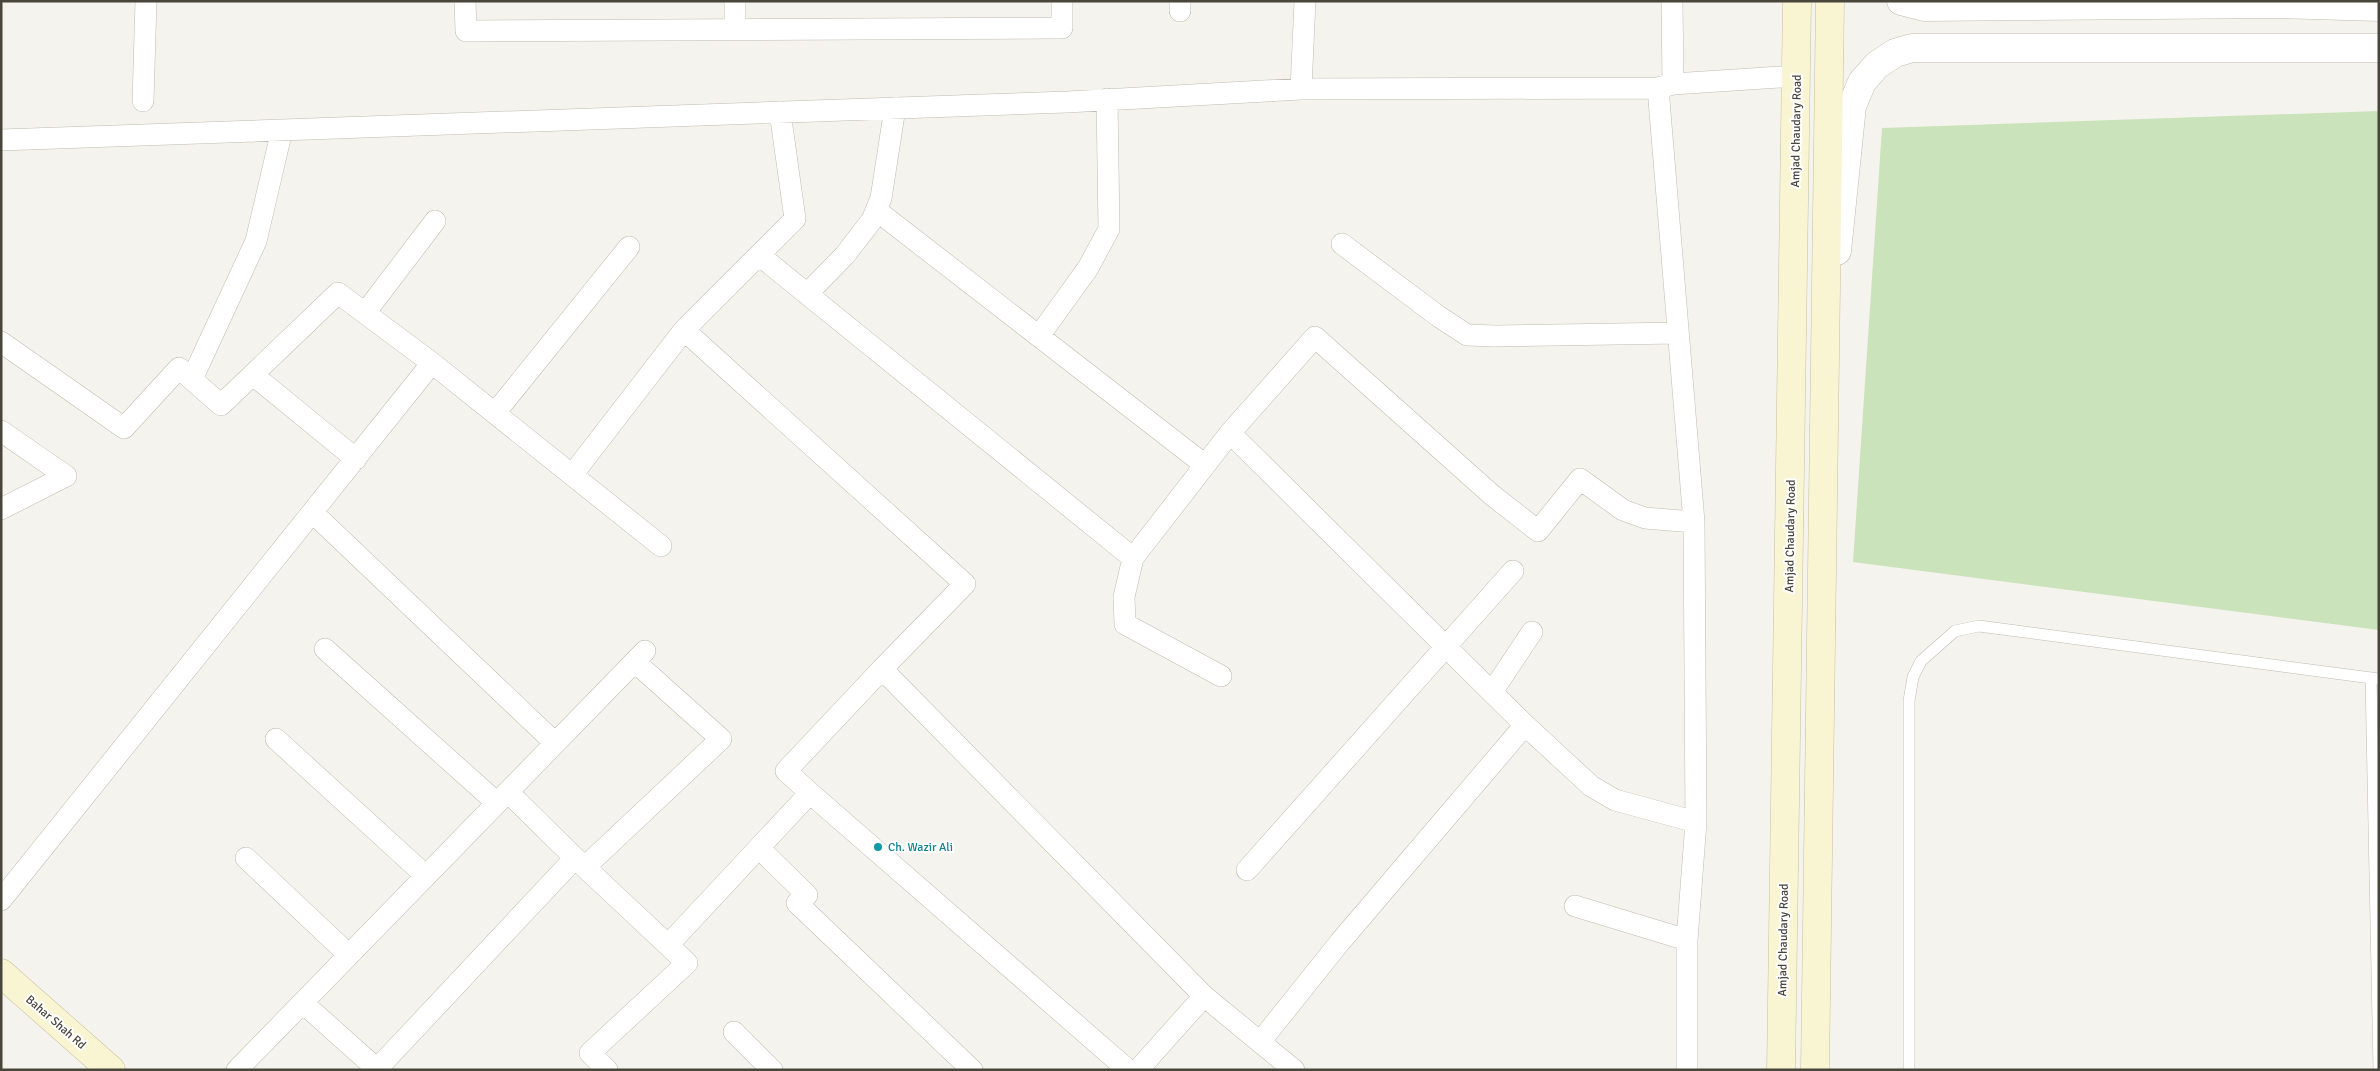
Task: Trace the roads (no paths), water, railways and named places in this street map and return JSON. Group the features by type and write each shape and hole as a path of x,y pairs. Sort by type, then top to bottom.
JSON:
{"main road":[{"name":"Amjad Chaudary Road","path":"1781,1070 1797,1"},
{"path":"1816,1070 1830,1"},
{"name":"Bahar Shah Rd","path":"1,973 111,1070"}],"street":[{"path":"143,101 146,1"},
{"path":"465,1 466,31 1062,28 1062,1"},
{"path":"734,1 735,30"},
{"path":"1301,90 1305,1"},
{"path":"1672,1 1666,86 1678,333 1694,522 1696,822 1686,940 1687,1070"},
{"path":"1900,1 1924,7 2276,4 2379,7"},
{"path":"1824,384 1852,106 1862,82 1877,65 1895,53 1912,48 2379,48"},
{"path":"1,140 895,108 1301,90 1666,86 1796,76"},
{"path":"1039,336 1088,268 1109,229 1107,99"},
{"path":"807,294 845,255 872,220 881,198 895,108"},
{"path":"572,475 684,330 795,219 780,112"},
{"path":"192,379 256,241 282,130"},
{"path":"876,210 1205,464"},
{"path":"365,313 436,221"},
{"path":"1342,244 1438,316 1467,334 1495,336 1678,333"},
{"path":"495,414 629,247"},
{"path":"759,255 1134,558"},
{"path":"1,342 124,428 180,368 221,405 338,293 432,363 660,546"},
{"path":"684,330 965,584 786,771 1128,1070"},
{"path":"1221,676 1125,624 1124,596 1134,558 1230,433 1315,337 1492,495 1538,531 1580,479 1623,510 1645,518 1694,522"},
{"path":"1,900 432,363"},
{"path":"253,375 356,459"},
{"path":"1,431 66,476 1,509"},
{"path":"1230,433 1525,726 1591,786 1615,800 1696,822"},
{"path":"313,513 555,743"},
{"path":"1247,870 1514,571"},
{"path":"1492,692 1532,632"},
{"path":"325,649 580,863 687,963 590,1053 607,1070"},
{"path":"237,1070 640,656 721,739 580,863 377,1069 303,1003"},
{"path":"882,669 1204,996 1294,1070"},
{"path":"1260,1042 1340,942 1525,726"},
{"path":"276,739 426,876"},
{"path":"668,945 810,793"},
{"path":"759,848 808,895 797,903 972,1070"},
{"path":"246,858 349,955"},
{"path":"1575,906 1686,940"},
{"path":"1138,1070 1204,996"},
{"path":"734,1032 772,1070"}],"lane":[{"path":"1909,1070 1909,701 1913,677 1921,661 1955,631 1979,626 2375,678 2378,1070"}],"place":[{"name":"Ch. Wazir Ali","path":"878,847"}]}
